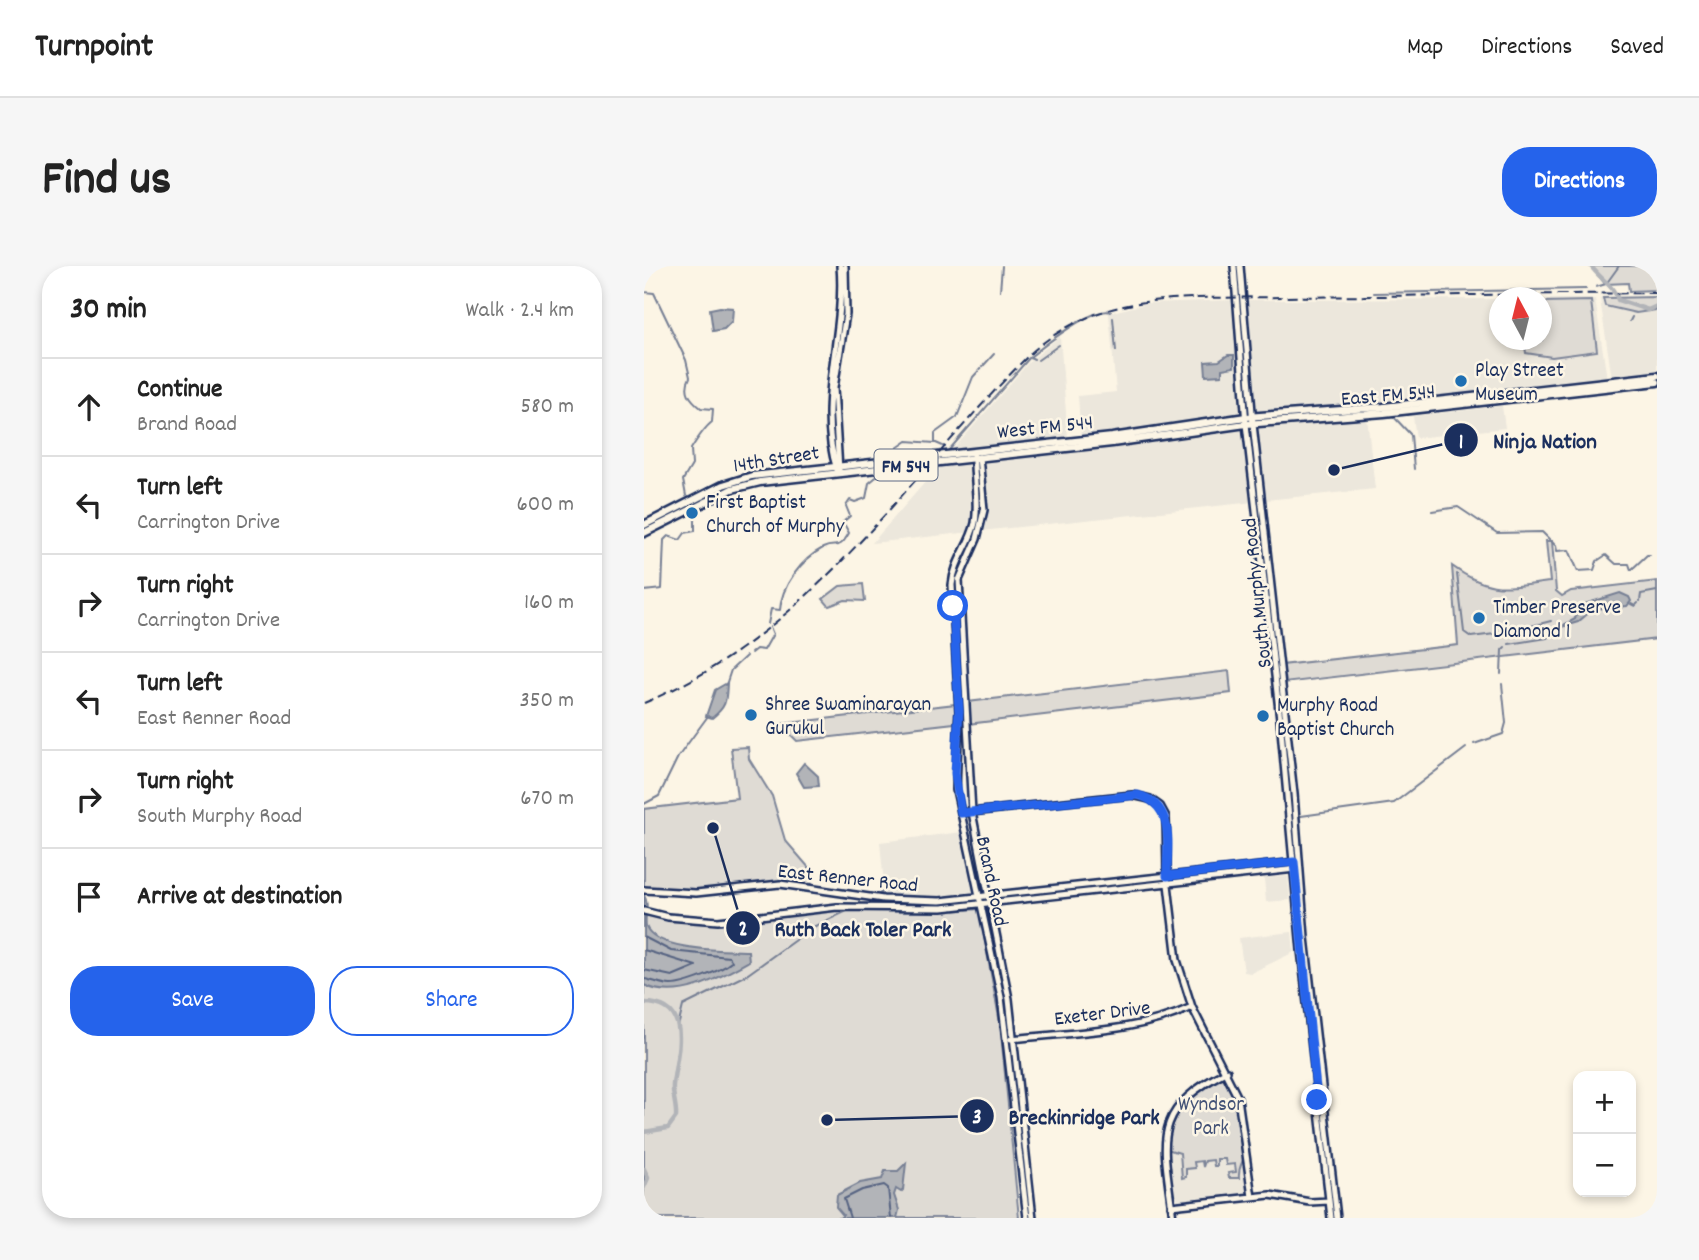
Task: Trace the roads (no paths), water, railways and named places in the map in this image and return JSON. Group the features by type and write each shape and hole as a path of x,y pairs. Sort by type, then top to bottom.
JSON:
{"main road":[{"path":"837,469 829,377 841,313 842,266"},
{"path":"1234,266 1245,350"},
{"path":"1240,266 1245,350"},
{"name":"South Murphy Road","path":"1245,350 1249,420 1285,733 1331,1218"},
{"name":"East FM 544","path":"1306,416 1657,376"},
{"name":"East FM 544","path":"1249,420 1437,408 1657,382"},
{"path":"1437,408 1437,405 1470,398"},
{"name":"West FM 544","path":"837,469 1083,443 1249,420"},
{"name":"Brand Road","path":"976,455 982,524 959,580 972,812 984,896 1004,972 1027,1218"},
{"name":"14th Street","path":"644,525 744,478 837,469"},
{"name":"14th Street","path":"644,533 746,484 837,469"},
{"name":"Brand Road","path":"980,493 974,527 955,567 952,585 959,711 955,773 961,813 978,884 984,896"},
{"path":"961,813 1142,796 1160,806 1166,817 1167,876 1177,960 1192,1007 1227,1071 1241,1107 1252,1197"},
{"name":"South Murphy Road","path":"1297,865 1336,1218"},
{"name":"East Renner Road","path":"644,890 696,893 780,884 912,901 968,898 1297,865"},
{"name":"East Renner Road","path":"644,911 668,917 718,920 837,907 942,908 1168,883 1297,865"},
{"path":"968,898 976,893 978,884"},
{"name":"Brand Road","path":"986,904 1009,1039 1033,1218"},
{"path":"996,974 1004,972"},
{"name":"Exeter Drive","path":"1009,1039 1150,1023 1192,1007"},
{"path":"1173,1218 1165,1142 1168,1122 1186,1095 1227,1071"},
{"path":"1171,1206 1270,1195 1310,1202 1329,1200"}],"water":[{"path":"733,308 732,321 724,329 713,331 710,309"},
{"path":"1228,355 1234,355 1234,367 1222,369 1222,375 1206,376 1205,362 1219,361"},
{"path":"1620,593 1629,597 1631,601 1627,606 1593,609 1578,622 1558,628 1575,619 1577,609 1582,605"},
{"path":"727,683 726,699 721,710 712,718 706,716 715,690"},
{"path":"804,763 818,776 819,786 804,787 796,773"},
{"path":"644,895 647,903 646,926 652,934 676,945 692,948 748,951 749,961 698,986 671,991 644,985"},
{"path":"906,1163 903,1190 901,1192 896,1189 894,1195 899,1210 897,1218 840,1218 843,1215 836,1207 837,1195 860,1183 882,1179 885,1171 898,1171"}],"waterway":[{"path":"1000,291 1002,266"},
{"path":"1591,266 1614,291 1618,300 1648,310 1657,306"},
{"path":"1596,287 1606,284 1619,266"},
{"path":"1374,293 1586,289"},
{"path":"644,292 654,293 686,360 690,377 687,386 691,398 701,408 713,409 712,422 691,449 692,465 683,480 686,496"},
{"path":"1030,357 1082,320 1103,312 1111,312"},
{"path":"1630,321 1632,317"},
{"path":"1113,318 1116,351"},
{"path":"1038,360 1059,345"},
{"path":"897,456 897,448 907,441 935,443 935,433 957,417 973,377 994,354"},
{"path":"949,450 1030,357 1034,359"},
{"path":"1393,416 1411,435 1414,469"},
{"path":"936,443 945,447"},
{"path":"768,624 771,609 780,610 784,592 800,566 823,548 839,545 845,539 849,533 843,522 850,516 846,506 850,500 855,502 866,498 869,483 881,473"},
{"path":"1432,511 1458,507 1497,533 1542,532 1556,546 1557,551 1569,550 1578,571 1594,570 1597,561 1606,555 1616,564 1629,564 1631,570 1650,555"},
{"path":"644,591 662,589 664,540 668,536 680,540 685,533 695,531 695,514"},
{"path":"1457,574 1464,632 1471,637 1495,634"},
{"path":"1640,601 1641,594 1657,591"},
{"path":"1631,604 1635,606 1638,603"},
{"path":"1503,633 1551,621"},
{"path":"751,653 756,649 764,650 773,634 770,627"},
{"path":"1509,644 1547,638 1558,628"},
{"path":"1501,674 1502,650 1505,647"},
{"path":"726,685 731,670 746,656"},
{"path":"1474,744 1503,734 1506,723 1502,684"},
{"path":"644,804 659,796 678,757 708,716"},
{"path":"1301,816 1394,803 1466,748"},
{"path":"879,894 885,891"},
{"path":"678,1027 683,1006 748,974 813,927 849,910"},
{"path":"644,1003 660,1005 670,1011 679,1032 673,1085 676,1117 668,1128 644,1132"},
{"path":"644,1169 648,1178 644,1187"},
{"path":"644,1212 655,1218"}],"railway":[{"path":"644,703 705,672 759,635 809,593 855,547 1032,352 1050,338 1087,317 1127,305 1192,298 1657,293"}],"place":[{"name":"Play Street Museum","path":"1461,381"},
{"name":"Ninja Nation","path":"1334,470"},
{"name":"First Baptist Church of Murphy","path":"692,513"},
{"name":"Timber Preserve Diamond 1","path":"1479,618"},
{"name":"Shree Swaminarayan Gurukul","path":"751,715"},
{"name":"Murphy Road Baptist Church","path":"1263,716"},
{"name":"Ruth Back Toler Park","path":"713,828"},
{"name":"Breckinridge Park","path":"827,1120"}],"park label":[{"name":"Wyndsor Park","path":"1211,1115"}]}
